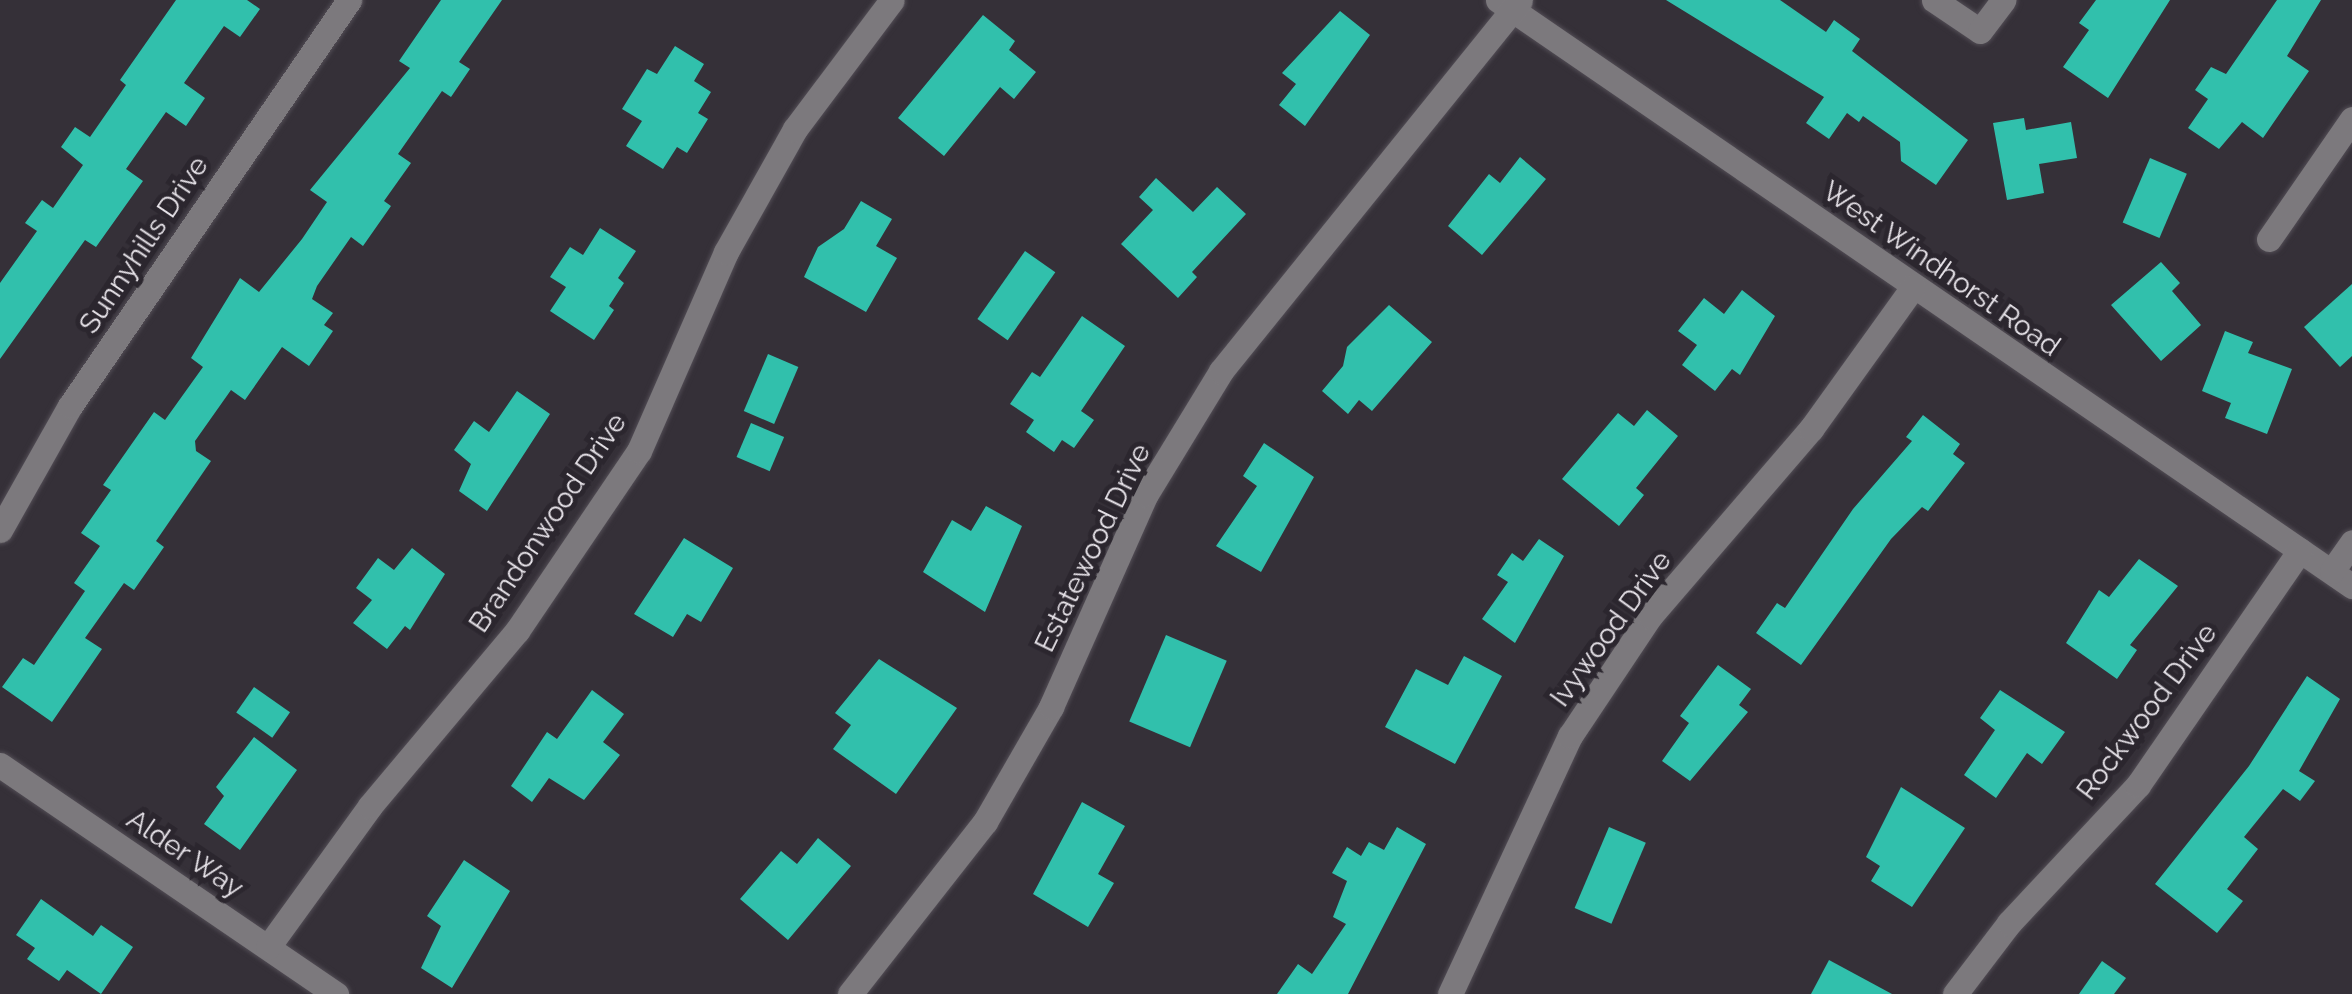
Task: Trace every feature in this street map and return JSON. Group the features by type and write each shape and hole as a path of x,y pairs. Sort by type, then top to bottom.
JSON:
{"street":[{"name":"Sunnyhills Drive","path":"0,530 70,406 349,0"},
{"name":"Brandonwood Drive","path":"268,947 370,806 517,630 639,451 726,252 787,144 892,0"},
{"path":"1934,0 1980,30 2003,0"},
{"name":"West Windhorst Road","path":"1510,3 1913,287 2342,578"},
{"name":"Estatewood Drive","path":"850,994 985,822 1051,707 1146,494 1221,371 1510,3"},
{"path":"2269,239 2352,119"},
{"name":"Ivywood Drive","path":"1450,994 1570,736 1650,616 1812,429 1913,287"},
{"path":"2342,578 2352,542"},
{"name":"Rockwood Drive","path":"1955,994 2009,924 2138,785 2300,550"},
{"name":"Alder Way","path":"0,765 336,994"}],"building":[{"path":"176,0 247,0 260,9 240,37 224,26 184,83 205,98 186,126 166,112 126,169 143,181 96,247 85,240 0,359 0,283 37,231 25,223 42,200 53,208 83,165 61,147 75,127 90,137 126,85 120,80"},
{"path":"441,0 502,0 459,62 470,69 451,97 442,91 398,154 411,163 384,201 391,206 363,246 351,237 317,286 312,299 333,313 324,325 333,331 309,366 282,347 245,400 231,390 195,441 196,451 211,461 156,541 164,547 134,590 124,583 85,638 102,649 52,722 2,687 23,658 34,665 85,591 74,583 100,546 81,533 111,490 103,485 154,412 165,420 203,367 191,358 240,278 259,292 302,239 327,202 310,190 410,68 399,61"},
{"path":"1666,0 1780,0 1826,32 1834,20 1860,39 1852,51 1968,140 1936,185 1901,161 1900,142 1863,116 1859,122 1847,113 1829,139 1806,123 1824,97"},
{"path":"2096,0 2170,0 2108,98 2063,67 2089,30 2079,23"},
{"path":"2277,0 2321,0 2287,56 2309,71 2263,138 2242,122 2219,149 2188,128 2208,99 2195,90 2211,67 2226,74"},
{"path":"1340,11 1370,35 1305,126 1279,105 1296,84 1282,73"},
{"path":"983,15 1015,41 1009,50 1036,72 1014,99 1000,87 944,156 898,118"},
{"path":"675,46 704,64 694,81 711,92 698,113 708,119 687,153 677,147 663,169 626,146 642,121 622,109 647,69 657,74"},
{"path":"2024,118 2026,130 2071,122 2077,158 2039,164 2044,193 2007,200 1993,123"},
{"path":"1520,157 1546,179 1482,255 1448,226 1489,174 1500,183"},
{"path":"2150,158 2187,174 2159,238 2123,222"},
{"path":"1156,178 1193,212 1217,187 1246,214 1192,272 1197,277 1178,298 1121,244 1153,210 1139,197"},
{"path":"861,201 892,219 876,246 897,258 866,312 804,277 818,247 844,229"},
{"path":"600,228 636,251 618,278 624,283 609,306 614,310 594,340 550,311 566,287 550,277 570,247 583,255"},
{"path":"1025,251 1055,272 1008,340 977,319"},
{"path":"2161,262 2180,283 2172,291 2201,325 2161,361 2111,305"},
{"path":"2352,284 2352,356 2340,367 2304,327"},
{"path":"1742,290 1775,316 1740,375 1732,369 1715,391 1682,365 1697,345 1678,331 1704,298 1724,314"},
{"path":"1389,305 1432,342 1372,411 1359,400 1348,414 1322,391 1343,366 1347,347"},
{"path":"1082,316 1125,346 1081,411 1094,420 1074,448 1062,440 1054,452 1026,432 1034,420 1010,404 1032,372 1040,377"},
{"path":"2225,331 2253,342 2248,353 2292,369 2267,434 2225,418 2231,403 2202,391"},
{"path":"768,354 798,367 774,424 744,411"},
{"path":"517,391 550,414 487,511 459,491 471,464 454,450 474,421 489,432"},
{"path":"1647,410 1678,436 1636,488 1644,495 1619,526 1562,479 1618,413 1634,426"},
{"path":"1923,415 1960,444 1953,454 1965,463 1928,511 1922,507 1891,539 1801,665 1756,633 1777,603 1785,608 1853,509 1912,441 1906,437"},
{"path":"751,423 784,437 770,471 737,457"},
{"path":"1264,443 1314,477 1261,572 1216,546 1257,486 1243,476"},
{"path":"986,506 1022,526 985,612 923,572 952,520 971,531"},
{"path":"684,538 733,568 701,622 687,614 673,637 634,614"},
{"path":"1539,539 1564,556 1515,643 1482,619 1508,582 1497,575 1512,553 1523,561"},
{"path":"412,548 445,574 410,630 405,626 387,649 353,623 372,600 356,588 378,558 394,570"},
{"path":"2139,559 2178,586 2130,645 2137,650 2117,679 2066,643 2099,590 2109,597"},
{"path":"1166,635 1227,661 1190,747 1129,722"},
{"path":"1464,656 1502,676 1455,764 1385,727 1416,669 1448,685"},
{"path":"879,659 957,708 896,794 833,749 851,725 835,713"},
{"path":"1718,665 1751,689 1739,705 1748,712 1690,781 1662,761 1689,723 1680,716"},
{"path":"2307,676 2340,699 2299,771 2315,781 2300,801 2283,789 2244,837 2258,849 2227,889 2243,901 2217,933 2155,884 2249,766"},
{"path":"254,687 290,712 272,738 236,712"},
{"path":"592,690 624,714 603,742 620,755 584,800 549,778 532,802 511,786 547,732 557,739"},
{"path":"2000,690 2065,732 2042,764 2027,753 1996,798 1964,775 1995,730 1980,718"},
{"path":"254,737 297,770 240,850 204,824 224,796 216,787"},
{"path":"1901,787 1965,828 1912,907 1871,881 1880,866 1866,857"},
{"path":"1082,802 1125,826 1098,874 1114,883 1088,927 1033,894"},
{"path":"1397,827 1426,844 1348,994 1277,994 1298,964 1312,974 1346,924 1333,917 1347,881 1332,873 1347,847 1361,856 1369,842 1384,850"},
{"path":"1609,827 1646,843 1611,924 1575,908"},
{"path":"818,838 851,866 788,940 740,899 781,851 797,864"},
{"path":"464,860 510,891 452,988 421,968 441,926 427,916"},
{"path":"41,899 93,936 101,925 133,947 101,994 67,970 59,981 27,959 35,948 16,935"},
{"path":"1829,960 1892,994 1811,994"},
{"path":"2102,961 2126,978 2114,994 2079,994"}]}
